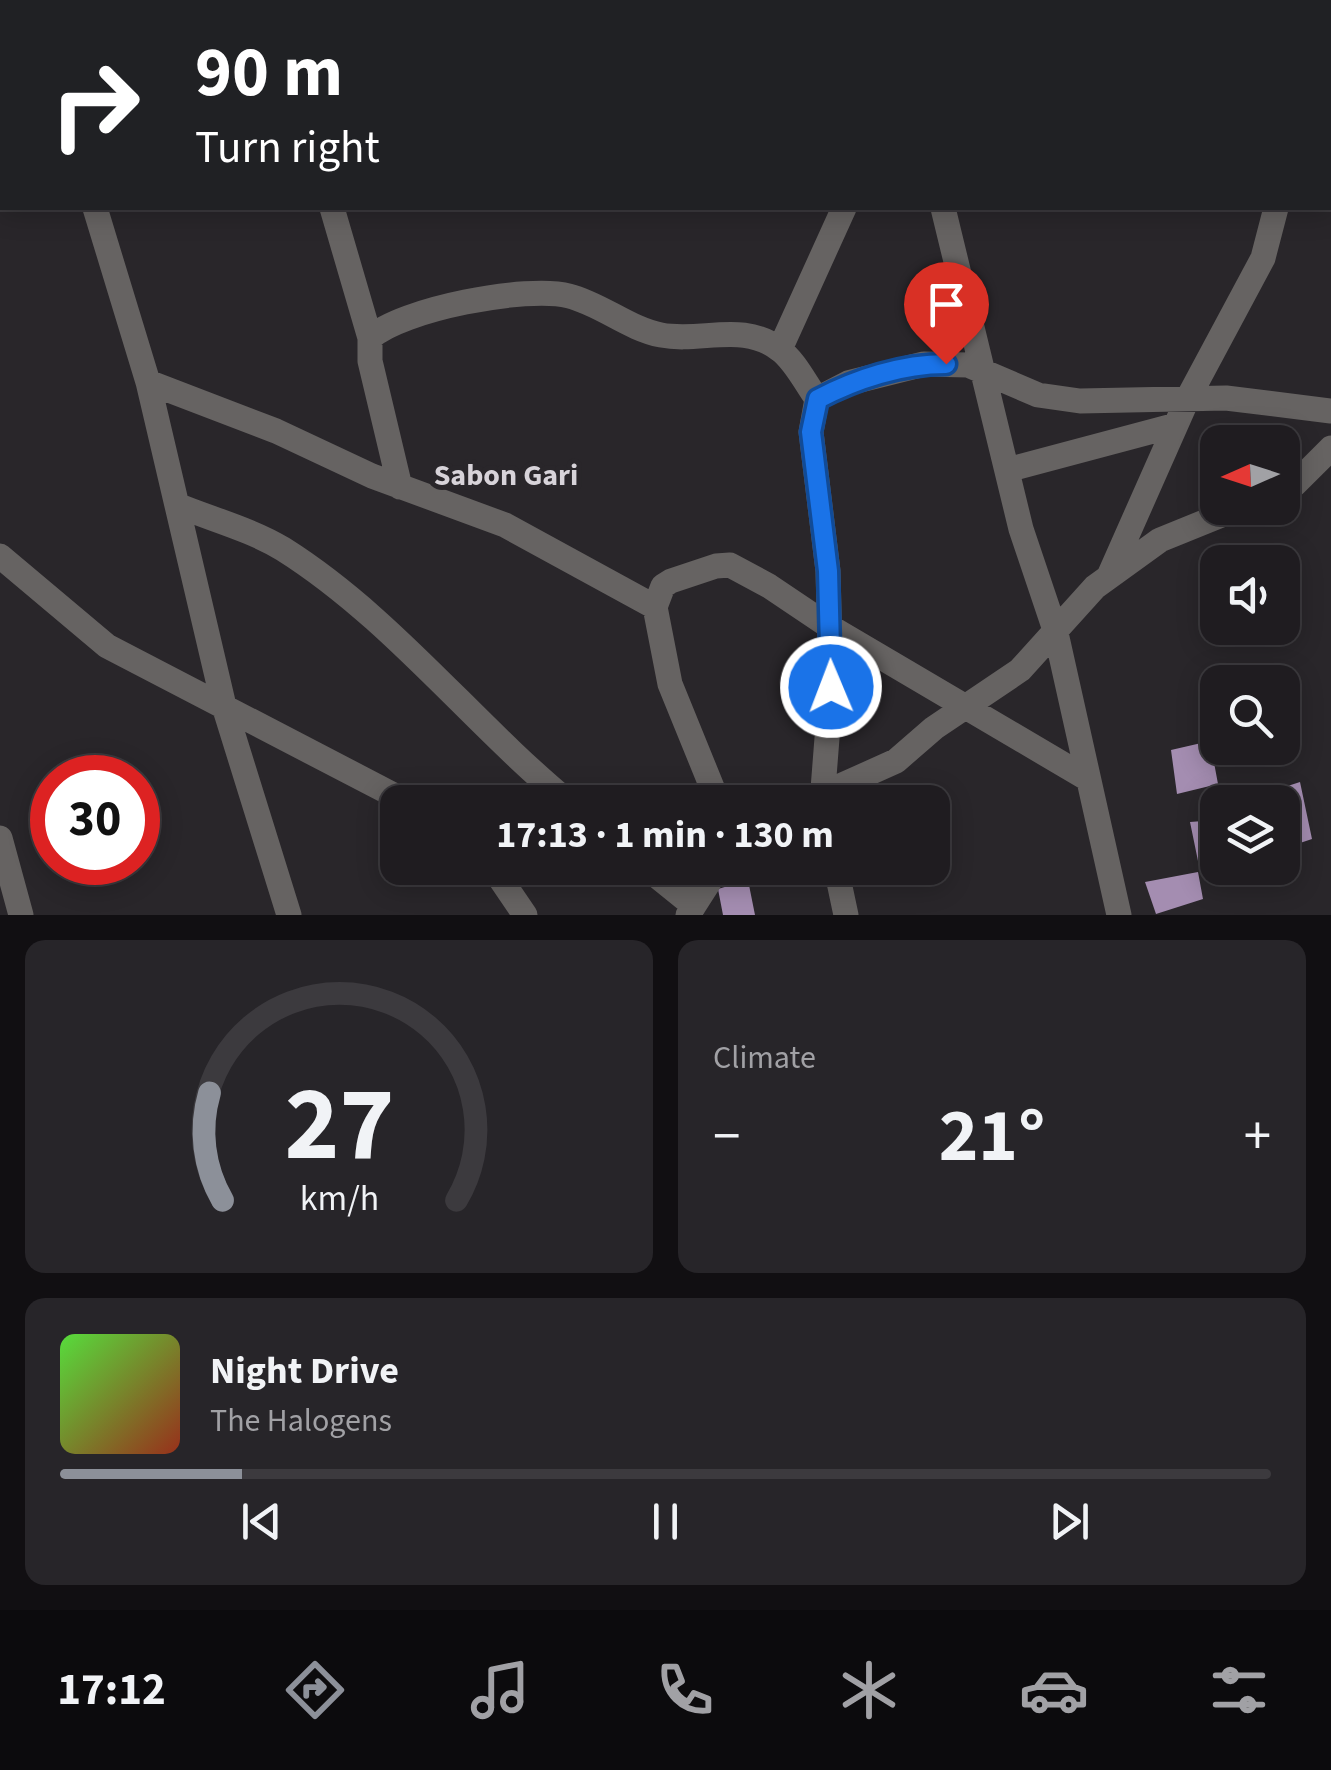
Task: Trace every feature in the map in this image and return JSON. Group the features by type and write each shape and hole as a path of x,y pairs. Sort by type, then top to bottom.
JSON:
{"street":[{"path":"97,210 148,382 224,706 289,915"},
{"path":"333,210 370,338 370,360 400,487"},
{"path":"780,349 843,210"},
{"path":"944,210 1021,529 1056,633 1119,915"},
{"path":"1109,576 1187,400 1263,258 1275,210"},
{"path":"370,338 378,330 413,318 508,294 567,295 661,335 740,333 780,349 818,399 811,432 830,628 831,687 818,785"},
{"path":"818,399 848,384 924,364 968,364 1038,395 1066,399 1226,398 1331,412"},
{"path":"148,382 276,431 400,487 505,525 655,608"},
{"path":"1007,470 1176,425"},
{"path":"1300,479 1331,448"},
{"path":"177,505 281,548 418,657 547,785"},
{"path":"846,785 896,760 1020,670 1109,576 1160,540 1200,524"},
{"path":"0,556 107,646 380,788"},
{"path":"711,785 670,684 655,608 663,586 671,581 730,565 1088,779"},
{"path":"0,838 21,915"},
{"path":"505,885 525,915"},
{"path":"664,885 691,911 707,885"},
{"path":"840,885 846,915"}],"building":[{"path":"1200,743 1200,765 1214,765 1218,784 1200,785 1200,788 1177,794 1171,750"},
{"path":"1300,782 1312,839 1300,843 1300,785 1291,785"},
{"path":"1200,821 1200,861 1198,861 1190,822"},
{"path":"1198,872 1203,899 1156,914 1145,882"},
{"path":"749,885 755,915 723,915 718,889"}],"district":[{"name":"Sabon Gari","path":"506,475"}],"route":[{"path":"831,687 828,571 811,432 818,399 848,384 924,364 946,364"}]}
